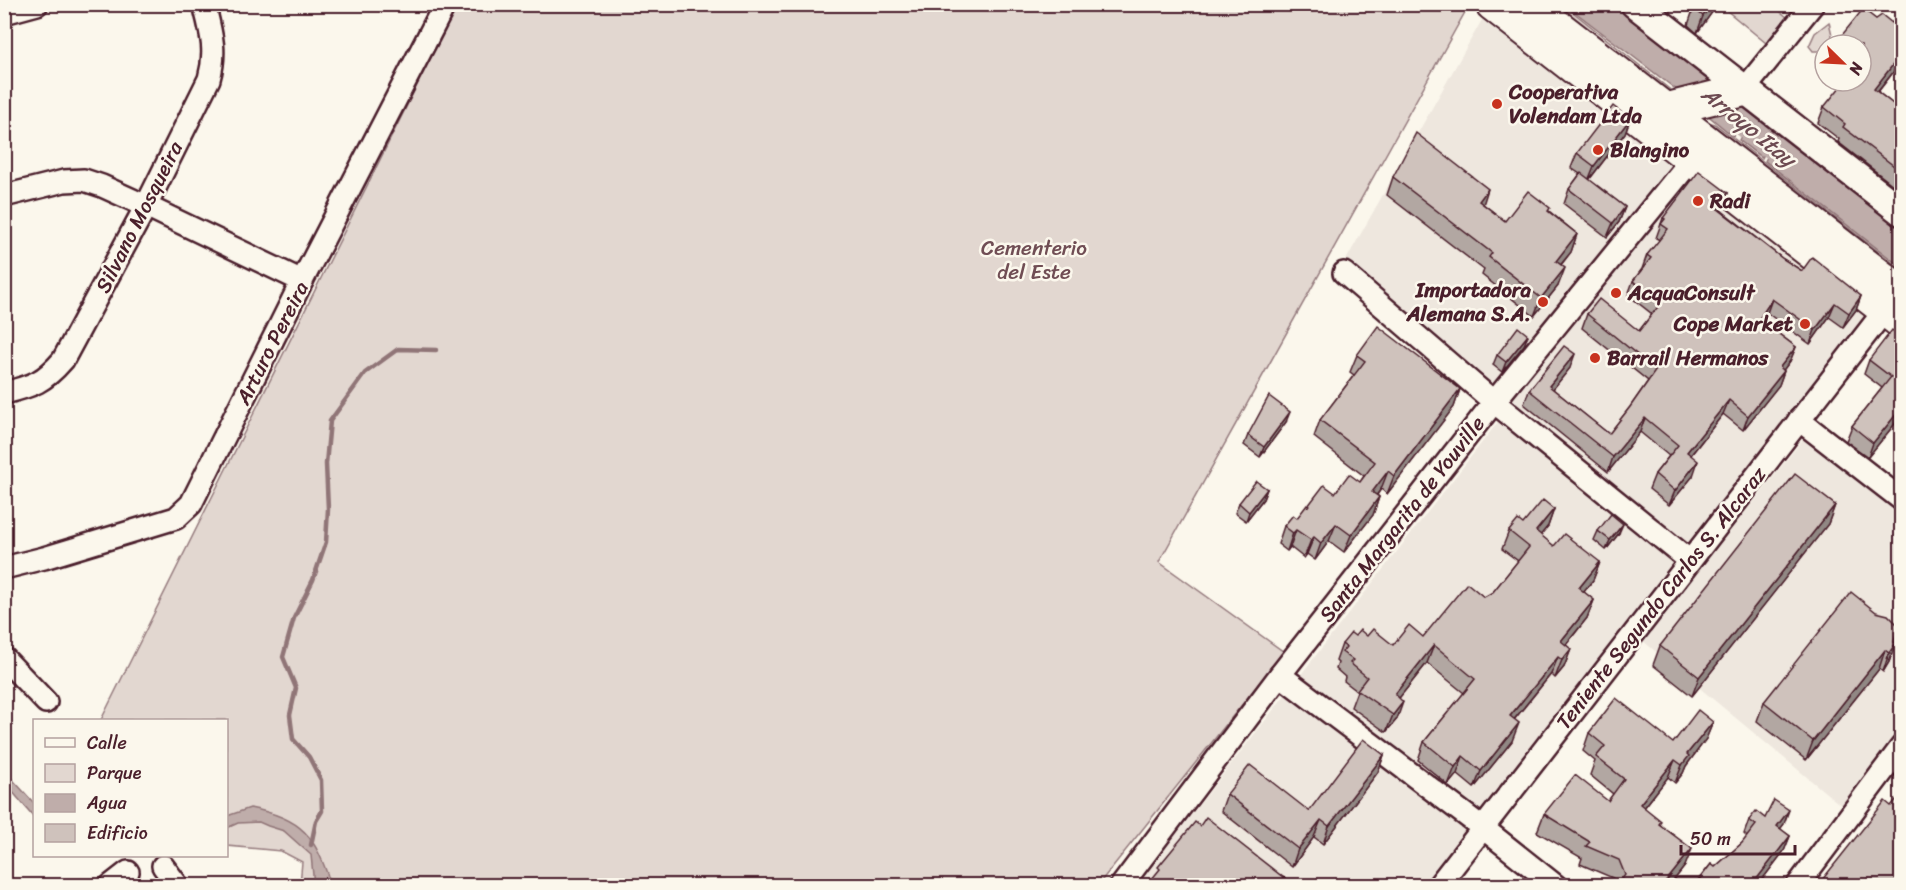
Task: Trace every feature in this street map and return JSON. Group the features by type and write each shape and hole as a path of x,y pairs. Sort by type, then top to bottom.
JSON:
{"highway":[{"path":"1492,4 1692,159 1896,309"},
{"path":"1529,4 1664,110 1896,309"},
{"path":"1664,110 1744,90"}],"main road":[{"path":"1635,4 1902,213"}],"street":[{"path":"4,13 37,4"},
{"name":"Silvano Mosqueira","path":"4,393 28,387 50,376 63,360 146,206 209,79 214,62 213,39 204,4"},
{"name":"Arturo Pereira","path":"4,568 176,518 191,504 302,281 445,4"},
{"path":"1744,90 1813,4"},
{"path":"1874,4 1902,25"},
{"name":"Santa Margarita de Youville","path":"1121,885 1280,675 1494,402 1692,159"},
{"path":"4,196 64,181 84,180 146,206 302,281"},
{"path":"1344,273 1494,402 1690,561"},
{"name":"Teniente Segundo Carlos S. Alcaraz","path":"1438,885 1799,420 1896,309"},
{"path":"1799,420 1902,500"},
{"path":"4,658 46,702"},
{"path":"1280,675 1556,885"},
{"path":"1797,885 1900,752"},
{"path":"163,866 178,885"},
{"path":"110,885 128,872"}],"shaded area":[{"path":"1483,18 1874,313 1424,885 1136,886 1512,404 1346,260"},
{"path":"1804,438 1901,512 1901,731 1843,807 1643,641"}],"green space":[{"name":"Cementerio del Este","path":"457,5 1469,5 1159,562 1284,652 1098,885 300,885 302,862 281,851 228,846 228,719 101,719"},
{"path":"1552,5 1564,5 1673,92 1668,93"},
{"path":"1720,5 1772,5 1787,17 1766,43"},
{"path":"1829,22 1832,33 1815,33"},
{"path":"1813,37 1813,51 1809,46"},
{"path":"1699,120 1715,124 1901,269 1901,281"}],"water":[{"path":"1566,5 1615,5 1721,84 1682,94"},
{"path":"1743,103 1754,108 1737,130 1741,134 1737,131 1733,136 1705,113"},
{"path":"1759,113 1775,126 1764,153 1767,156 1778,129 1901,225 1901,267 1765,161 1767,157 1764,154 1762,158 1739,140"},
{"path":"4,770 33,802 33,816 5,783"},
{"path":"250,808 283,817 295,824 312,842 331,885 314,885 311,855 284,831 259,822 238,823 228,828 228,816"}],"building":[{"path":"1697,4 1712,4 1703,16 1694,9"},
{"path":"1863,9 1876,19 1882,15 1892,23 1894,20 1902,25 1902,53 1874,89 1902,111 1902,172 1843,127 1845,124 1824,107 1835,93 1873,93 1873,33 1844,33"},
{"path":"1613,106 1630,119 1594,166 1577,153"},
{"path":"1416,133 1488,189 1479,201 1505,221 1528,191 1550,208 1548,211 1577,234 1556,261 1565,268 1541,298 1489,257 1492,253 1393,177"},
{"path":"1699,171 1728,193 1717,208 1783,259 1802,271 1812,257 1861,296 1849,313 1835,303 1815,330 1772,299 1759,319 1796,347 1780,367 1784,371 1748,416 1729,400 1687,452 1698,461 1675,491 1655,474 1678,445 1645,418 1613,457 1529,390 1564,346 1575,354 1549,386 1609,434 1630,407 1656,370 1587,314 1599,299 1639,331 1661,303 1633,281 1651,258 1647,255 1668,229 1661,224 1665,219 1663,218"},
{"path":"1581,173 1625,207 1613,223 1569,189"},
{"path":"1378,326 1460,389 1394,476 1388,471 1372,492 1379,497 1351,535 1336,524 1321,543 1314,537 1311,540 1296,530 1293,533 1284,526 1293,515 1297,518 1324,485 1335,493 1349,474 1360,482 1375,462 1320,420 1365,361 1357,355"},
{"path":"1518,327 1528,335 1506,362 1497,355"},
{"path":"1892,330 1902,338 1902,407 1873,443 1852,426 1891,377 1869,360"},
{"path":"1269,396 1290,412 1264,447 1248,435"},
{"path":"1795,474 1835,505 1699,677 1660,646"},
{"path":"1256,481 1267,489 1249,512 1239,503"},
{"path":"1543,500 1554,509 1536,531 1554,546 1564,534 1600,562 1579,588 1594,600 1561,641 1571,649 1562,660 1558,657 1510,716 1519,723 1481,771 1463,756 1455,767 1424,742 1475,679 1434,645 1395,694 1403,702 1393,715 1357,690 1367,677 1350,663 1353,660 1342,652 1346,647 1342,644 1351,633 1355,636 1360,630 1367,636 1373,629 1393,645 1409,625 1423,637 1467,583 1484,597 1493,592 1529,547 1509,531 1518,520 1523,524"},
{"path":"1611,514 1623,524 1610,540 1598,531"},
{"path":"1851,592 1876,612 1888,615 1898,625 1894,642 1896,643 1889,653 1885,650 1813,741 1764,702"},
{"path":"1616,698 1673,743 1698,710 1713,722 1687,754 1689,756 1682,765 1675,760 1640,804 1661,821 1659,824 1692,849 1663,885 1630,885 1622,879 1625,875 1619,860 1586,846 1590,842 1544,814 1575,775 1608,801 1624,779 1596,757 1605,746 1589,733"},
{"path":"1363,739 1384,755 1329,826 1321,820 1298,849 1227,794 1250,765 1309,811"},
{"path":"1902,793 1902,885 1818,885 1885,801 1891,806"},
{"path":"1774,800 1789,810 1777,826 1790,836 1752,885 1695,885 1711,864 1715,867 1742,843 1756,825 1749,820 1756,811 1765,818"},
{"path":"1206,817 1293,885 1147,885 1160,869 1158,867 1195,822 1200,826"}],"waterway":[{"name":"Arroyo Itay","path":"1714,99 1801,168"},
{"path":"311,845 316,821 322,811 321,780 309,757 293,739 290,715 296,688 283,657 294,618 313,580 326,542 328,509 326,464 330,421 365,373 398,349 436,350"}],"place":[{"name":"Cooperativa Volendam Ltda","path":"1497,104"},
{"name":"Blangino","path":"1598,150"},
{"name":"Radi","path":"1698,201"},
{"name":"AcquaConsult","path":"1616,293"},
{"name":"Importadora Alemana S.A.","path":"1543,302"},
{"name":"Cope Market","path":"1805,324"},
{"name":"Barrail Hermanos","path":"1595,358"}]}
